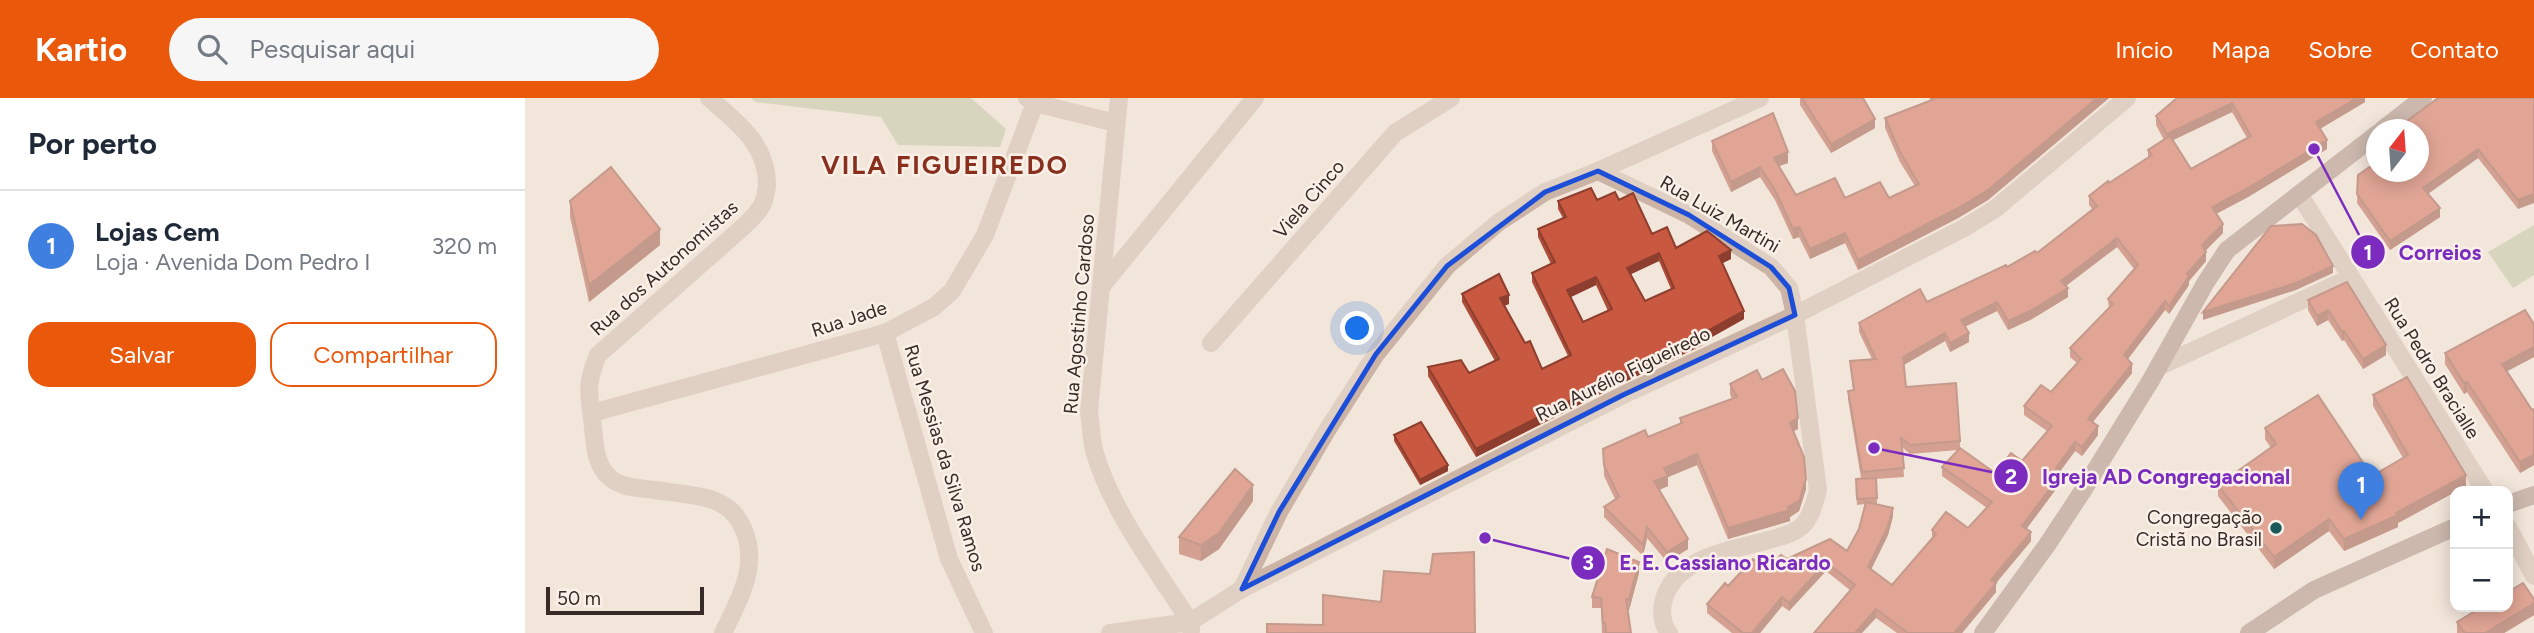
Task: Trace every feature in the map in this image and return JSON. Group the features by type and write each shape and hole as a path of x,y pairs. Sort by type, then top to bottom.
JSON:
{"main road":[{"path":"2396,119 2423,98"},
{"path":"1983,633 2075,503 2227,250 2366,142"},
{"path":"2513,502 2534,495"},
{"path":"2249,633 2313,590 2450,529"}],"street":[{"name":"Rua dos Autonomistas","path":"709,98 742,127 757,146 767,170 762,206 734,236 599,355 587,392 592,413 595,454 607,475 615,482 711,499 727,506 739,518 749,541 750,564 744,590 723,633"},
{"name":"Rua Agostinho Cardoso","path":"1119,98 1089,412 1093,447 1102,475 1122,513 1191,627"},
{"path":"1101,287 1255,98"},
{"name":"Viela Cinco","path":"1210,343 1395,133 1451,98"},
{"path":"1242,589 1279,512 1326,432 1376,354 1447,266 1499,222 1545,192 1760,98"},
{"name":"Rua Aurélio Figueiredo","path":"1109,633 1191,627 1242,589 1623,395 1795,316 1964,228 1995,209 2127,98"},
{"name":"Rua Jade","path":"592,413 885,333 934,307 960,280 985,235 1031,100"},
{"path":"1031,100 1116,123"},
{"name":"Rua Luiz Martini","path":"1598,171 1689,215 1771,267 1789,288 1795,316 1818,489 1810,515 1803,526 1790,534 1710,557 1684,569 1670,584 1663,600 1661,616 1669,633"},
{"name":"Rua Pedro Bracialle","path":"2299,194 2482,486"},
{"path":"2158,367 2350,278"},
{"name":"Rua Messias da Silva Ramos","path":"885,333 949,559 984,633"},
{"path":"2513,536 2534,576"}],"highlighted area":[{"path":"1598,171 1689,215 1771,267 1789,288 1795,315 1623,395 1242,589 1279,512 1376,354 1447,266 1545,192"}],"green space":[{"path":"751,98 971,98 1006,129 1000,147 898,145 881,117 755,102"},
{"path":"2534,225 2534,275 2513,288 2488,252"}],"building":[{"path":"1802,98 1863,98 1875,119 1831,144"},
{"path":"1937,98 2097,98 1988,190 1858,260 1845,233 1810,249 1799,227 1793,229 1775,190 1760,167 1731,182 1712,141 1773,113 1788,152 1774,158 1796,195 1835,178 1845,198 1880,182 1889,198 1919,184 1900,152 1885,118"},
{"path":"2177,98 2357,98 2316,122 2327,140 2212,207 2223,224 2202,245 2206,252 2187,274 2189,276 2169,306 2165,301 2124,355 2132,364 2088,419 2098,426 2082,447 2075,442 2056,468 2062,472 2022,526 2031,532 1991,580 1996,583 1954,633 1908,633 1876,609 1855,633 1814,633 1855,585 1826,562 1789,603 1782,597 1752,633 1743,633 1707,604 1725,583 1728,586 1753,559 1767,569 1781,555 1787,559 1830,539 1847,551 1859,529 1866,502 1893,508 1888,526 1868,567 1892,585 1936,534 1932,530 1946,512 1968,528 1992,502 1942,467 1960,448 1995,473 2011,453 2022,461 2052,426 2024,406 2041,385 2051,392 2081,359 2070,348 2113,304 2108,299 2138,265 2117,238 2061,281 2068,288 2032,310 2008,321 1997,302 1961,320 1969,333 1950,343 1945,333 1903,357 1906,387 1956,383 1960,441 1910,445 1901,438 1904,468 1862,472 1848,391 1854,390 1850,361 1876,359 1859,323 1920,289 1927,302 2006,265 2007,267 2035,251 2037,253 2097,206 2089,196 2108,181 2109,183 2152,155 2148,150 2170,136 2191,169 2251,136 2232,103 2167,134 2156,116"},
{"path":"2438,98 2534,98 2534,194 2518,200 2478,149 2423,188 2440,208 2390,241 2357,194 2358,175 2366,170 2366,182 2429,182 2429,119 2410,119"},
{"path":"611,167 660,229 589,285 570,201"},
{"path":"1591,188 1597,200 1615,192 1619,200 1633,193 1652,234 1667,227 1676,248 1707,231 1731,250 1719,256 1744,311 1702,334 1703,337 1618,376 1476,449 1428,367 1461,360 1469,373 1499,359 1462,294 1499,274 1509,295 1500,298 1525,343 1530,341 1542,369 1571,355 1532,273 1555,262 1538,229 1566,217 1558,201","holes":["1659,253 1674,288 1645,301 1627,268","1596,277 1612,309 1583,322 1567,290"]},
{"path":"2302,224 2316,235 2333,266 2296,283 2203,312 2271,226"},
{"path":"2347,282 2386,345 2363,359 2328,310 2317,316 2308,300"},
{"path":"2525,310 2534,324 2534,347 2502,364 2532,410 2534,409 2534,455 2520,462 2445,353"},
{"path":"1783,369 1795,391 1798,418 1790,423 1804,457 1806,479 1799,501 1788,507 1790,510 1728,528 1697,454 1664,468 1668,476 1654,481 1688,539 1667,552 1647,527 1643,545 1604,507 1619,497 1604,465 1603,449 1645,430 1648,437 1682,423 1680,418 1737,397 1730,384 1757,370 1762,380"},
{"path":"2407,377 2466,475 2396,513 2398,515 2344,539 2329,519 2274,557 2218,485 2276,444 2265,428 2318,395 2372,476 2408,455 2373,395"},
{"path":"1421,422 1448,465 1420,480 1394,435"},
{"path":"1235,469 1253,485 1219,533 1201,545 1179,537"},
{"path":"1876,478 1877,498 1857,499 1856,479"},
{"path":"1607,549 1639,562 1629,599 1626,599 1631,633 1606,633 1601,598 1592,597"},
{"path":"1474,552 1475,633 1267,633 1267,624 1323,625 1323,595 1381,602 1384,571 1430,574 1433,554"},
{"path":"2523,583 2534,603 2485,633 2465,633 2457,622 2474,612 2513,612 2513,589"}],"place":[{"name":"Correios","path":"2314,149"},
{"name":"Igreja AD Congregacional","path":"1874,448"},
{"name":"Lojas Cem","path":"2361,520"},
{"name":"Congregação Cristã no Brasil","path":"2276,528"},
{"name":"E. E. Cassiano Ricardo","path":"1485,538"}],"district":[{"name":"VILA FIGUEIREDO","path":"945,165"}]}
